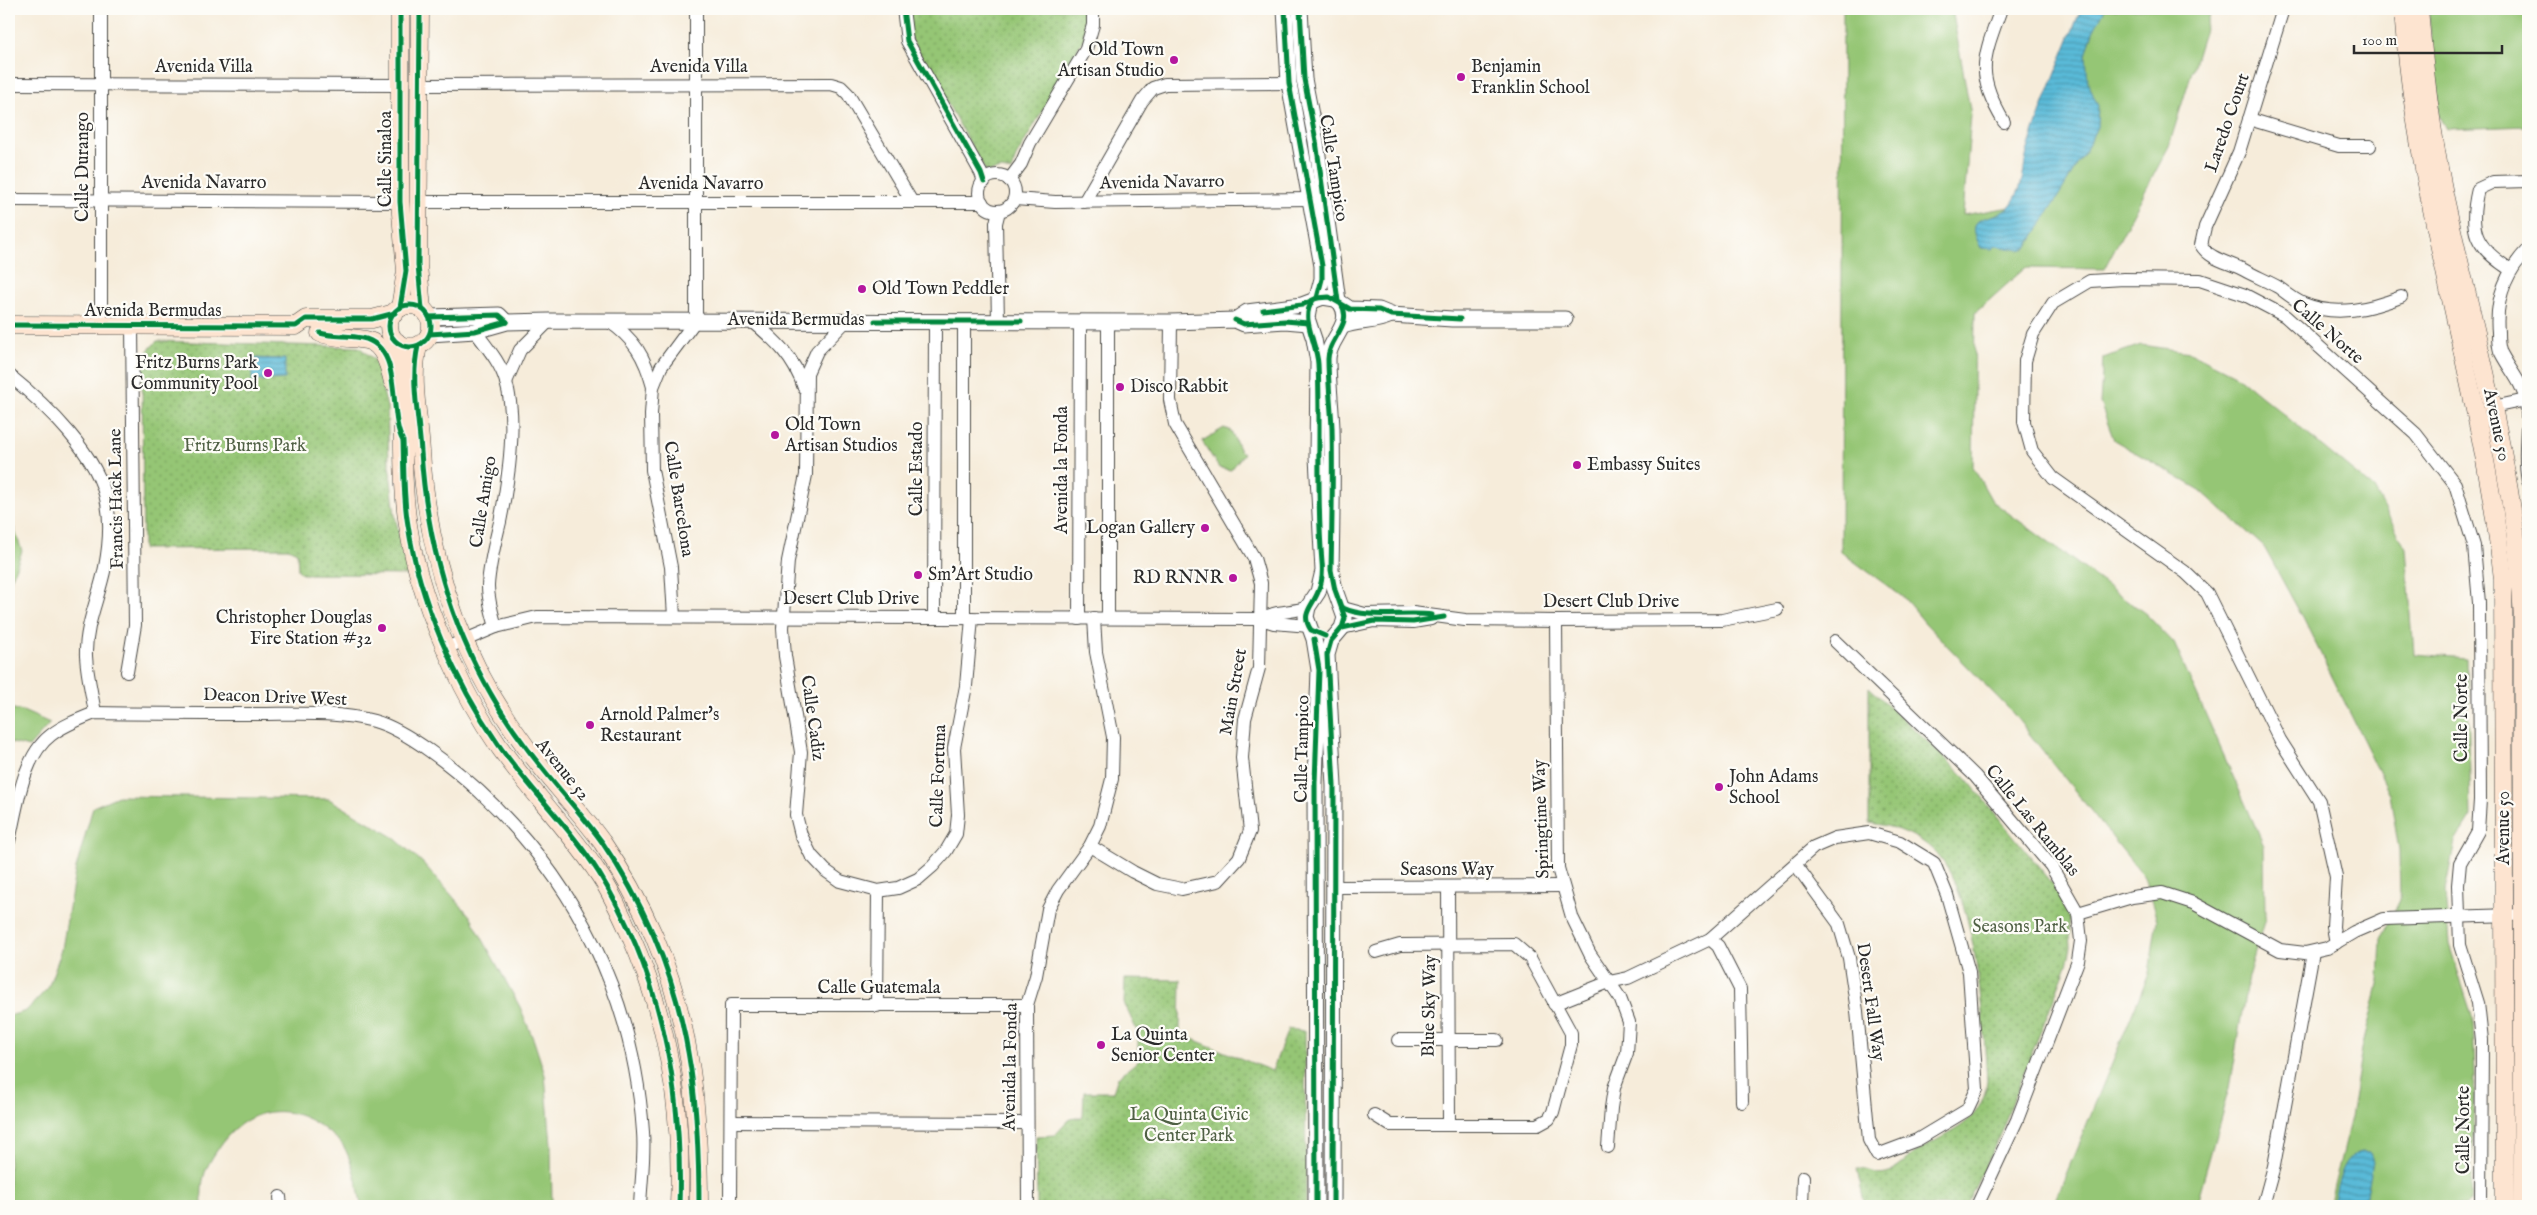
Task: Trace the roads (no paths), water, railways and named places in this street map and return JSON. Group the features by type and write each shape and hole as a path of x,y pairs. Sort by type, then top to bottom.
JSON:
{"main road":[{"name":"Calle Sinaloa","path":"398,311 406,270 400,202 400,9"},
{"name":"Calle Sinaloa","path":"420,9 420,202 418,265 425,326"},
{"name":"Avenue 50","path":"2402,9 2406,54 2423,172 2493,494 2503,579 2505,1206"},
{"name":"Avenue 50","path":"2419,9 2428,96 2443,188 2493,407 2514,513 2521,572 2522,914 2526,1033 2526,1187 2523,1206"},
{"path":"411,306 425,326 407,347 394,339 390,323 398,311 411,306"},
{"name":"Avenida Bermudas","path":"9,325 296,326 306,319 372,319 398,311"},
{"name":"Avenida Bermudas","path":"296,326 306,334 366,330 394,339"},
{"name":"Avenue 52","path":"425,326 414,364 414,384 420,424 423,488 429,527 440,573 464,640 496,704 526,748 603,843 654,936 683,1022 693,1073 698,1130 699,1206"},
{"path":"320,333 335,337 363,338 375,344 385,353 394,386 397,431 403,441"},
{"name":"Avenue 52","path":"394,339 402,387 408,524 418,571 446,648 472,704 498,745 566,828 598,873 622,916 646,969 662,1022 673,1073 679,1124 679,1206"},
{"path":"2475,411 2493,407"}],"street":[{"name":"Calle Durango","path":"101,9 101,325"},
{"path":"696,9 696,320"},
{"path":"904,9 907,41 981,173 984,182"},
{"path":"1009,180 1021,164 1030,144 1086,49 1093,25 1093,9"},
{"name":"Calle Tampico","path":"1285,9 1289,82 1322,266 1322,279 1315,300 1307,312 1318,362 1317,457 1323,571 1318,592 1306,617 1318,670 1315,783 1316,1206"},
{"name":"Calle Tampico","path":"1300,9 1304,79 1316,141 1340,302 1345,312 1341,328 1333,340 1328,358 1332,428 1331,570 1335,590 1345,618 1340,630 1331,642 1327,655 1334,786 1333,1206"},
{"path":"2001,9 1987,50 1984,69 1988,90 2004,122"},
{"name":"Laredo Court","path":"2283,9 2230,175 2205,227 2201,246 2213,257 2243,270 2301,303 2316,308 2354,310 2372,307 2401,297"},
{"path":"1084,202 1142,101 1153,88 1166,84 1289,82"},
{"name":"Avenida Villa","path":"9,84 400,85"},
{"name":"Avenida Villa","path":"420,85 831,84 841,87 848,94 912,202"},
{"path":"2249,119 2339,146 2370,146"},
{"path":"996,175 1009,180 1015,192 1014,199 1006,209 992,210 982,202 980,188 984,182 996,175"},
{"path":"2511,270 2492,258 2477,239 2472,213 2478,189 2493,182 2528,181"},
{"name":"Avenida Navarro","path":"1014,199 1084,202 1310,199"},
{"name":"Avenida Navarro","path":"9,200 400,202"},
{"name":"Avenida Navarro","path":"420,202 982,202"},
{"path":"998,321 996,223 999,211"},
{"path":"2528,249 2511,270 2502,288 2496,317 2499,349 2526,400 2527,420 2524,462 2528,481"},
{"name":"Calle Norte","path":"2336,943 2333,928 2336,877 2318,801 2280,740 2207,593 2185,572 2053,478 2032,451 2024,422 2025,361 2033,334 2053,303 2090,281 2124,279 2200,280 2245,294 2285,316 2416,434 2455,484 2474,546 2479,622 2478,831 2460,863 2458,885 2460,945 2478,1003 2482,1040 2481,1206"},
{"name":"Avenida Bermudas","path":"1235,320 1247,312 1302,305 1329,296 1350,309 1379,310 1390,315 1452,319 1565,320"},
{"name":"Avenida Bermudas","path":"425,326 499,315 507,322"},
{"name":"Avenida Bermudas","path":"425,326 475,330 507,322 608,320 1171,322 1235,320 1244,324 1285,321 1310,326 1316,332 1328,335 1355,322 1380,320 1390,315"},
{"name":"Calle Barcelona","path":"608,320 634,342 648,368 653,387"},
{"name":"Calle Barcelona","path":"674,617 671,567 652,470 650,433 653,387 661,367 696,320"},
{"name":"Calle Cadiz","path":"751,320 787,353 800,374 805,391"},
{"path":"506,382 520,350 549,321"},
{"name":"Calle Cadiz","path":"846,321 823,343 811,360 805,391 806,475 788,561 785,656 801,752 796,815 801,835 811,855 826,871 848,884 878,891"},
{"name":"Calle Estado","path":"934,618 935,321"},
{"path":"964,321 968,618"},
{"name":"Avenida la Fonda","path":"1079,619 1080,321"},
{"path":"1108,321 1108,618"},
{"name":"Main Street","path":"1090,846 1132,872 1157,884 1182,889 1218,881 1239,858 1250,831 1242,758 1245,720 1259,668 1260,583 1254,558 1175,424 1171,413 1171,322"},
{"name":"Francis Hack Lane","path":"127,672 135,625 132,324"},
{"name":"Calle Amigo","path":"475,330 498,364 506,382 510,416 510,466 488,584 489,600 496,627"},
{"path":"9,375 29,391 77,440 93,467 107,501 109,531 105,567 89,620 86,656 95,713 67,725 49,736 34,755 26,774 9,841"},
{"path":"2493,407 2526,400"},
{"name":"Desert Club Drive","path":"1261,619 1272,612 1298,611 1310,606 1316,600 1327,597 1342,606 1365,614 1413,612 1465,620 1722,620 1777,609"},
{"name":"Desert Club Drive","path":"446,648 496,627 537,618 1261,619 1274,623 1310,628 1324,636 1374,622 1413,622 1444,617"},
{"name":"Calle Fortuna","path":"878,891 898,888 918,879 946,851 956,834 958,815 954,748 966,686 968,618"},
{"name":"Avenida la Fonda","path":"1028,1206 1027,1005 1036,976 1048,909 1058,890 1090,846 1106,808 1114,760 1112,737 1096,652 1094,618"},
{"name":"Springtime Way","path":"1556,621 1558,868 1572,917 1590,954 1626,1011 1630,1031 1627,1053 1613,1094 1608,1147"},
{"name":"Calle Las Ramblas","path":"1835,642 1975,776 2051,866 2078,913 2081,941 2078,961 2017,1120 1977,1206"},
{"name":"Deacon Drive West","path":"95,713 329,714 376,722 414,742 457,771 498,809 540,855 596,945 621,1011 639,1087 643,1135 640,1206"},
{"path":"1315,783 1322,823 1325,882 1333,887"},
{"name":"Desert Fall Way","path":"1869,834 1900,842 1934,863 1947,895 1969,972 1977,1089 1967,1110 1917,1140 1877,1155 1869,1140 1857,1011 1849,958 1839,924 1796,865 1814,847 1835,838 1869,834"},
{"path":"1554,1004 1609,982 1628,978 1710,938 1796,865"},
{"name":"Seasons Way","path":"1333,887 1448,888 1562,886"},
{"name":"Blue Sky Way","path":"1448,888 1446,1040 1448,1125"},
{"path":"877,1006 878,891"},
{"path":"2078,913 2132,897 2162,893 2193,903 2280,950 2313,952 2336,943 2384,919 2522,914"},
{"path":"1710,938 1718,946 1740,989 1742,1102"},
{"path":"1374,1115 1390,1124 1538,1125 1549,1119 1558,1100 1571,1045 1568,1025 1554,1004 1530,958 1514,944 1400,945 1376,952"},
{"path":"2263,1206 2274,1166 2313,952"},
{"name":"Calle Guatemala","path":"731,1122 731,1005 1027,1005"},
{"path":"1398,1040 1497,1040"},
{"path":"730,1206 731,1122 1027,1123"},
{"path":"1802,1206 1803,1177"},
{"path":"2505,1187 2526,1187"}],"water":[{"path":"2081,9 2105,9 2093,32 2086,55 2088,83 2098,106 2097,127 2085,152 2027,248 2020,250 1996,246 1992,249 1981,248 1974,229 1976,224 1979,220 2007,209 2016,196 2021,185 2034,131"},
{"path":"252,358 285,359 285,379 252,381"},
{"path":"2362,1152 2370,1153 2373,1161 2365,1206 2332,1206 2344,1166 2355,1155"}],"place":[{"name":"Old Town Artisan Studio","path":"1174,60"},
{"name":"Benjamin Franklin School","path":"1461,77"},
{"name":"Old Town Peddler","path":"862,289"},
{"name":"Fritz Burns Park Community Pool","path":"268,373"},
{"name":"Disco Rabbit","path":"1120,387"},
{"name":"Old Town Artisan Studios","path":"775,435"},
{"name":"Embassy Suites","path":"1577,465"},
{"name":"Logan Gallery","path":"1205,528"},
{"name":"Sm'Art Studio","path":"918,575"},
{"name":"RD RNNR","path":"1233,578"},
{"name":"Christopher Douglas Fire Station #32","path":"382,628"},
{"name":"Arnold Palmer's Restaurant","path":"590,725"},
{"name":"John Adams School","path":"1719,787"},
{"name":"La Quinta Senior Center","path":"1101,1045"}],"park label":[{"name":"Fritz Burns Park","path":"245,446"},
{"name":"Seasons Park","path":"2020,927"},
{"name":"La Quinta Civic Center Park","path":"1189,1125"}]}
